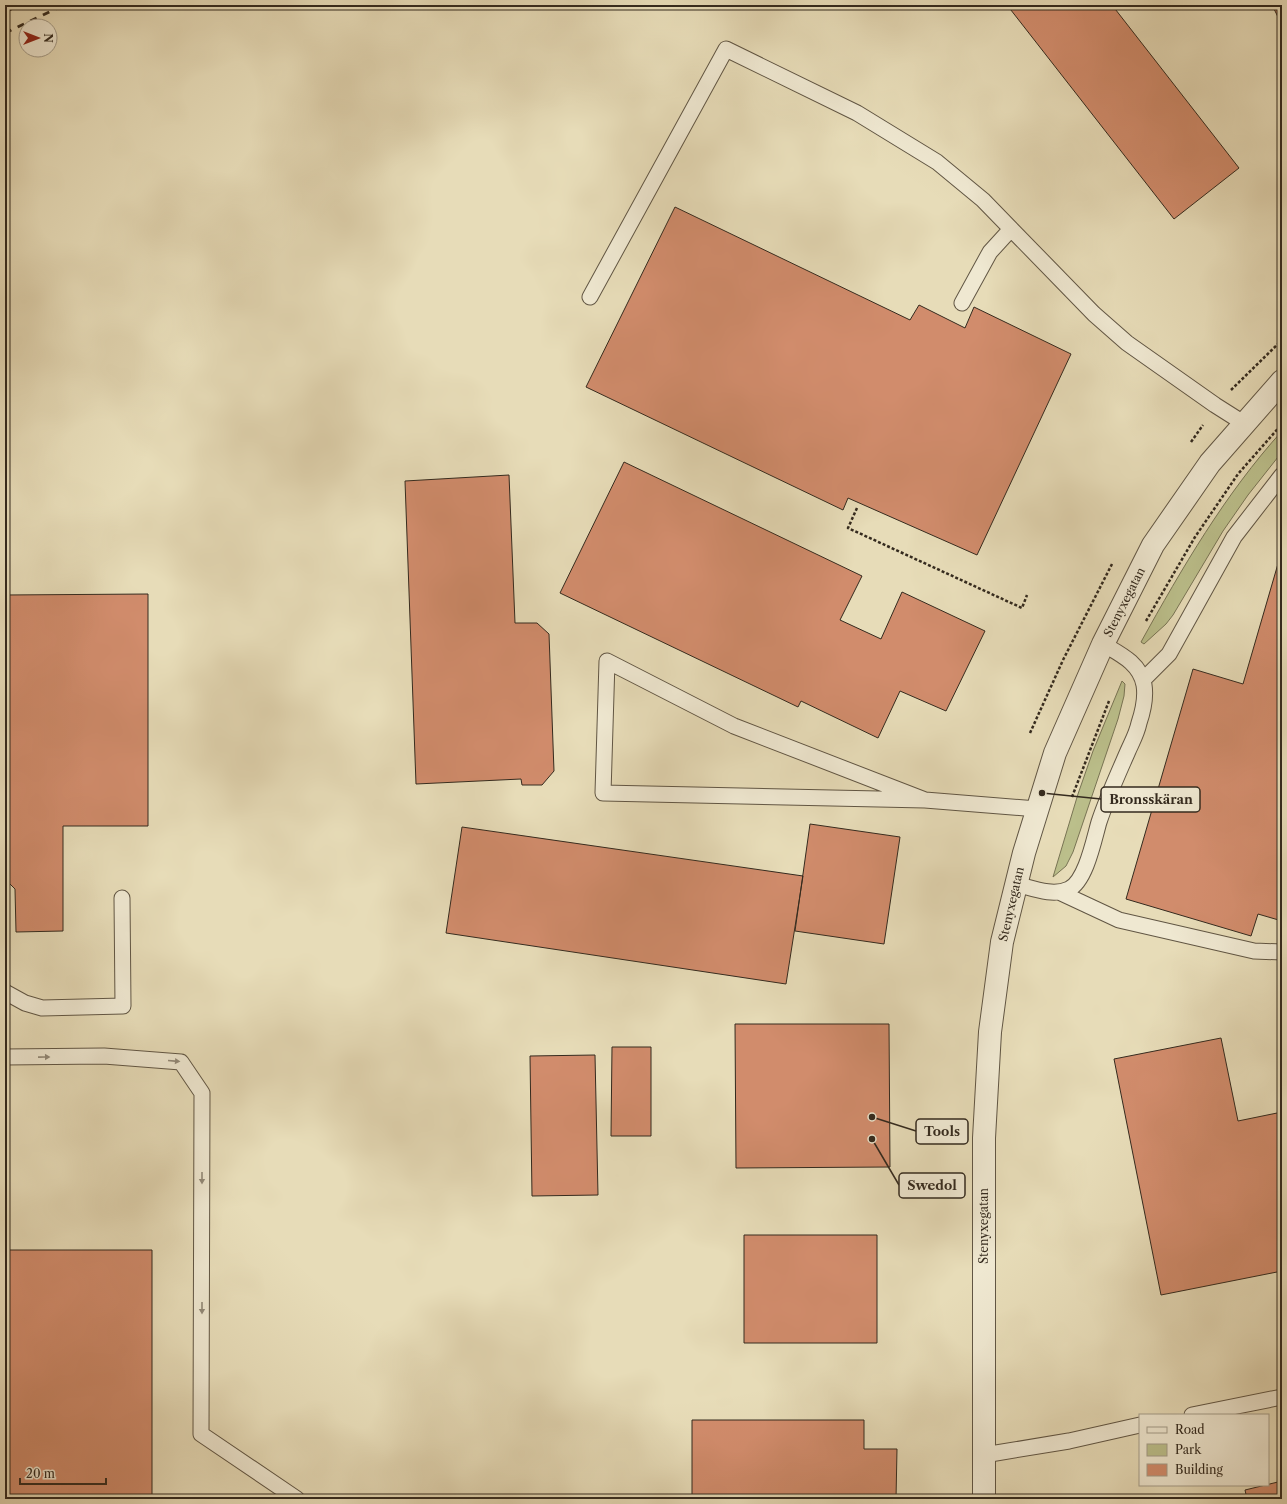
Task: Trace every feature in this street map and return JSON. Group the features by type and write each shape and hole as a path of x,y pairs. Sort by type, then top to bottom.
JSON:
{"street":[{"name":"Stenyxegatan","path":"984,1499 984,1138 990,1032 1002,942 1024,853 1054,753 1103,644 1153,545 1210,463 1282,381"}],"lane":[{"path":"590,297 726,49 857,113 937,162 983,200 1094,314 1127,343 1215,405 1245,424"},
{"path":"962,303 990,252 1011,229"},
{"path":"1143,680 1169,654 1234,537 1282,475"},
{"path":"1016,884 1043,891 1059,892 1070,889 1080,879 1092,849 1110,792 1139,724 1144,704 1143,680 1140,671 1125,657 1103,644"},
{"path":"926,800 734,726 607,661 602,793 926,800 1037,810"},
{"path":"1059,892 1119,920 1254,951 1282,952"},
{"path":"5,992 25,1003 42,1008 123,1006 122,898"},
{"path":"5,1057 104,1056 181,1062 202,1093 201,1434 297,1499"},
{"path":"1197,1414 1282,1397"},
{"path":"984,1455 1069,1441 1139,1426"}],"path":[{"path":"1125,657 1195,537 1238,474 1282,424"},
{"path":"857,508 848,528 1022,608 1027,595"},
{"path":"1072,798 1111,694"}],"green space":[{"path":"1282,431 1282,452 1248,495 1223,531 1173,615 1166,624 1144,644 1141,642 1172,587 1206,532 1242,480"},
{"path":"1122,681 1125,684 1124,696 1118,719 1073,852 1066,866 1053,877 1078,794 1093,751"}],"building":[{"path":"1007,5 1112,5 1239,168 1174,219"},
{"path":"1272,5 1282,5 1282,25"},
{"path":"675,207 910,320 919,305 965,328 974,307 1071,354 977,555 848,498 843,510 586,387"},
{"path":"624,462 862,576 840,620 881,639 902,592 985,631 946,711 900,691 878,738 801,701 798,707 560,593"},
{"path":"509,475 515,623 537,623 549,634 554,771 542,785 522,785 521,779 416,784 405,481"},
{"path":"1282,550 1282,921 1258,914 1251,936 1126,899 1193,669 1243,684"},
{"path":"148,594 148,826 63,826 63,931 16,932 15,889 5,879 5,595"},
{"path":"810,824 900,837 884,944 795,931"},
{"path":"462,827 803,876 786,984 446,933"},
{"path":"735,1024 889,1024 890,1167 736,1168"},
{"path":"1221,1038 1238,1121 1282,1112 1282,1271 1161,1295 1114,1059"},
{"path":"612,1047 651,1047 651,1136 611,1136"},
{"path":"595,1055 598,1195 532,1196 530,1056"},
{"path":"744,1235 877,1235 877,1343 744,1343"},
{"path":"5,1250 152,1250 152,1499 5,1499"},
{"path":"692,1420 864,1420 864,1449 897,1449 896,1499 692,1499"},
{"path":"1282,1481 1282,1499 1247,1499 1245,1490 1261,1486 1269,1486 1269,1484"}],"railway":[{"path":"5,12 19,5"},
{"path":"5,33 64,5"}],"place":[{"name":"Bronsskäran","path":"1042,793"},
{"name":"Tools","path":"872,1117"},
{"name":"Swedol","path":"872,1139"}]}
